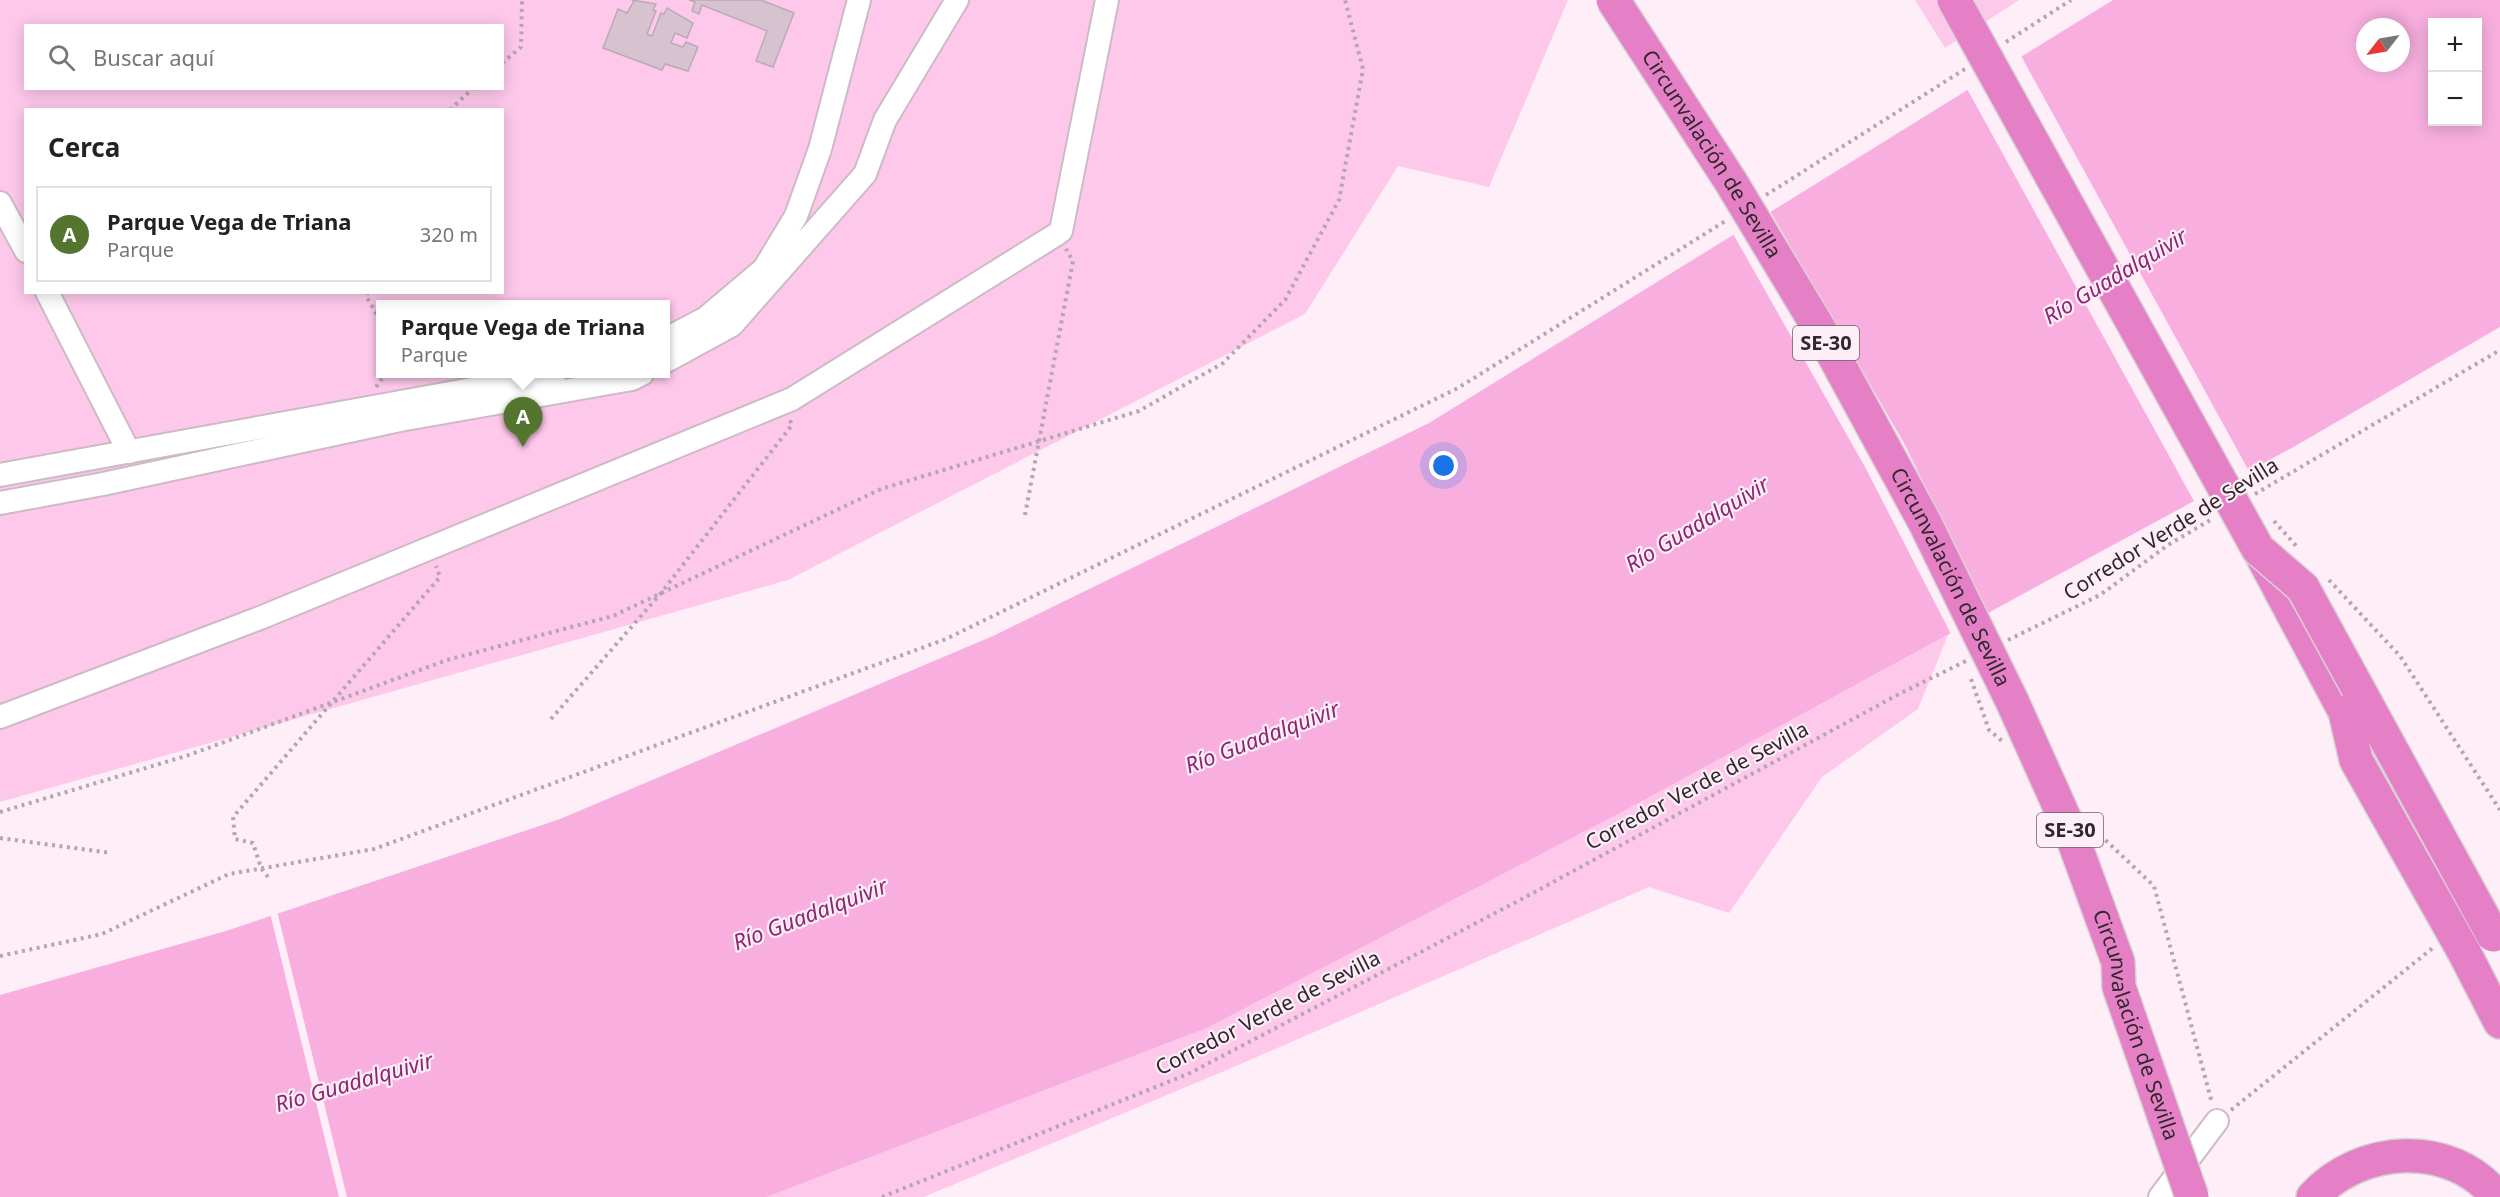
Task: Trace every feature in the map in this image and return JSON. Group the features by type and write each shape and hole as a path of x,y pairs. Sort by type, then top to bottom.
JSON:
{"highway":[{"name":"Circunvalación de Sevilla","path":"1613,0 1731,182 1820,330 1925,522 1989,651 2064,817 2118,963 2119,987 2192,1197"},
{"path":"1954,0 2258,549 2345,712 2372,751 2500,974"},
{"path":"2258,549 2302,588 2500,945"},
{"path":"2345,712 2356,760 2500,1022"},
{"path":"2118,963 2135,984 2211,1197"},
{"path":"2313,1197 2334,1178 2353,1167 2369,1161 2408,1155 2424,1156 2455,1166 2474,1176 2497,1197"}],"street":[{"path":"670,337 706,318 764,268 796,216 820,149 859,0"},
{"path":"670,359 732,325 865,174 885,120 957,0"},
{"path":"0,717 260,618 782,403 1057,234 1060,231 1107,0"},
{"path":"0,203 24,248"},
{"path":"48,294 129,452"},
{"path":"0,475 533,378"},
{"path":"0,503 103,484 400,420 634,378"},
{"path":"2160,1197 2217,1121"}],"path":[{"path":"504,61 521,47 522,0"},
{"path":"0,812 189,755 447,660 613,616 881,489 1139,411 1223,363 1285,300 1339,200 1363,69 1346,0"},
{"path":"2001,45 2071,0"},
{"path":"1759,200 1970,65"},
{"path":"452,108 471,90"},
{"path":"0,956 102,934 229,874 374,849 946,639 1458,388 1729,219"},
{"path":"1025,515 1073,261 1057,234"},
{"path":"367,294 376,312"},
{"name":"Corredor Verde de Sevilla","path":"2250,496 2500,350"},
{"path":"551,719 661,593 792,425 782,403"},
{"path":"2266,513 2306,555"},
{"name":"Corredor Verde de Sevilla","path":"2006,641 2100,595 2168,545 2219,515"},
{"path":"268,877 261,868 253,843 235,839 233,817 440,577 429,549"},
{"path":"2321,572 2400,656 2500,810"},
{"name":"Corredor Verde de Sevilla","path":"882,1197 1188,1074 1520,900 1899,694 1975,656"},
{"path":"1964,662 1989,730 2007,746"},
{"path":"2093,829 2154,886 2217,1121 2443,939"},
{"path":"0,838 111,853"}],"shaded area":[{"path":"0,0 1568,0 1489,187 1398,166 1305,314 788,580 0,802"},
{"path":"1915,0 2019,0 1945,48"},
{"path":"1948,635 1918,709 1822,777 1729,913 1649,887 1229,1069 924,1197 767,1197 1207,1028 1624,811"}],"water":[{"name":"Río Guadalquivir","path":"2113,0 2500,0 2500,327 2297,445 1624,811 1207,1028 767,1197 0,1197 0,995 226,931 560,819 993,636 1429,423"}],"pier":[{"path":"2020,54 2250,473 2195,503 1966,87"},
{"path":"1769,209 1905,445 1988,616 1952,636 1865,467 1732,232"},
{"path":"277,911 347,1197 339,1197 270,913"}],"building":[{"path":"632,0 656,4 653,10 656,11 647,34 652,36 661,13 664,14 667,8 693,23 687,38 675,33 671,43 683,47 686,42 698,47 688,71 665,64 662,70 603,48 618,9 627,13 634,1"},
{"path":"689,0 761,0 794,13 773,67 756,61 767,31 702,5 699,14 692,11 695,2"}],"place":[{"name":"Parque Vega de Triana","path":"523,447"}]}
